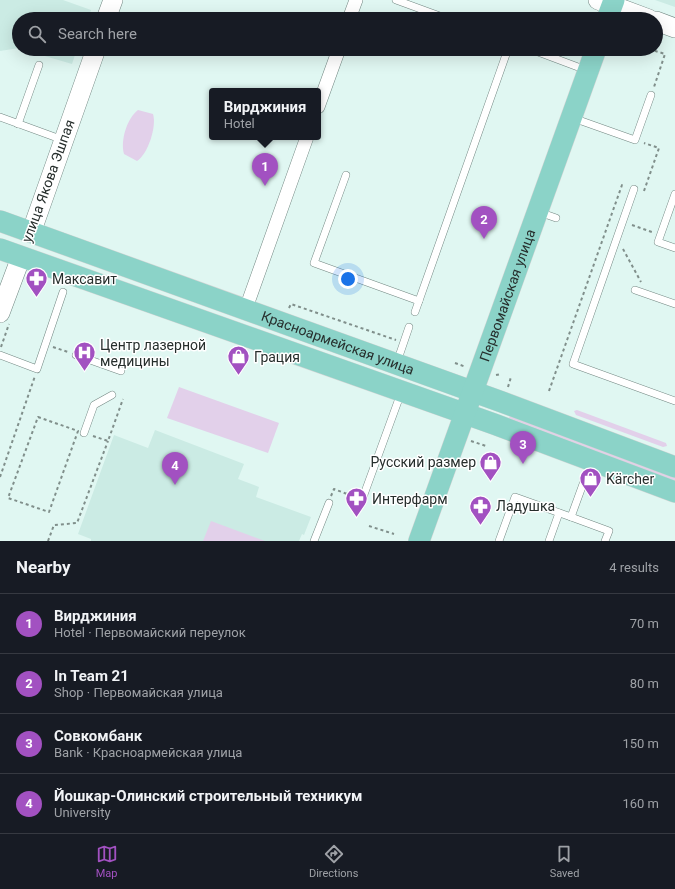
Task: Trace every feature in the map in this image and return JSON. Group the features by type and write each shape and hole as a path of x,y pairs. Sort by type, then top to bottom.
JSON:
{"main road":[{"name":"Первомайская улица","path":"419,541 472,391 547,215 571,118 593,56"},
{"name":"Красноармейская улица","path":"0,222 472,391 675,467"},
{"name":"улица Якова Эшпая","path":"21,257 31,233"},
{"name":"Красноармейская улица","path":"0,249 116,292 465,413 675,492"}],"street":[{"path":"109,12 113,0"},
{"path":"352,12 356,0"},
{"path":"608,6 627,12"},
{"path":"663,24 675,28"},
{"name":"улица Якова Эшпая","path":"31,233 93,56"},
{"path":"321,99 336,56"},
{"path":"246,311 306,140"},
{"name":"улица Якова Эшпая","path":"0,313 21,257"}],"lane":[{"path":"396,0 429,12"},
{"path":"415,312 506,56"},
{"path":"549,56 588,70"},
{"path":"18,124 39,65"},
{"path":"571,118 635,140 651,95"},
{"path":"0,117 63,140"},
{"path":"346,175 314,263 419,301"},
{"path":"634,189 573,364 675,401"},
{"path":"675,194 658,242 675,248"},
{"path":"635,290 675,304"},
{"path":"0,355 37,368 63,292"},
{"path":"396,364 409,327"},
{"path":"76,355 121,371"},
{"path":"362,500 402,391"},
{"path":"84,433 94,405 112,395"},
{"path":"571,517 592,460"},
{"path":"499,541 515,497 609,531 605,541"},
{"path":"314,541 328,503"},
{"path":"549,541 559,513"}],"path":[{"path":"651,95 665,54 663,53"},
{"path":"622,222 661,235"},
{"path":"616,238 647,294"},
{"path":"291,304 404,343"},
{"path":"46,344 76,355"},
{"path":"456,363 466,367"},
{"path":"0,477 37,368"},
{"path":"507,390 511,378"},
{"path":"48,541 54,525 77,523 123,399"},
{"path":"38,417 78,431 49,512 8,498 38,417"},
{"path":"84,433 108,441"},
{"path":"468,440 486,446"},
{"path":"328,503 334,489 362,500"},
{"path":"369,526 394,534"}],"shaded area":[{"path":"0,0 63,0 91,10 90,12 12,12 12,49 0,51"},
{"path":"655,0 675,0 675,7"},
{"path":"45,56 75,56 72,64"},
{"path":"138,110 153,114 154,125 148,146 137,161 124,154 123,143 125,130 131,118"},
{"path":"179,387 279,423 268,453 167,418"},
{"path":"577,410 666,443 667,446 663,447 576,415 574,411"},
{"path":"511,414 675,477 675,481 509,418"},
{"path":"155,430 244,464 238,479 259,487 256,497 311,517 304,535 302,534 299,541 91,541 91,539 78,534 114,435 148,448"},
{"path":"211,521 265,541 203,541"}],"place":[{"name":"Вирджиния","path":"265,186"},
{"name":"In Team 21","path":"484,239"},
{"name":"Максавит","path":"36,298"},
{"name":"Центр лазерной медицины","path":"85,372"},
{"name":"Грация","path":"238,376"},
{"name":"Совкомбанк","path":"523,464"},
{"name":"Русский размер","path":"491,482"},
{"name":"Йошкар-Олинский строительный техникум","path":"175,485"},
{"name":"Kärcher","path":"591,498"},
{"name":"Интерфарм","path":"357,518"},
{"name":"Ладушка","path":"480,526"}]}
